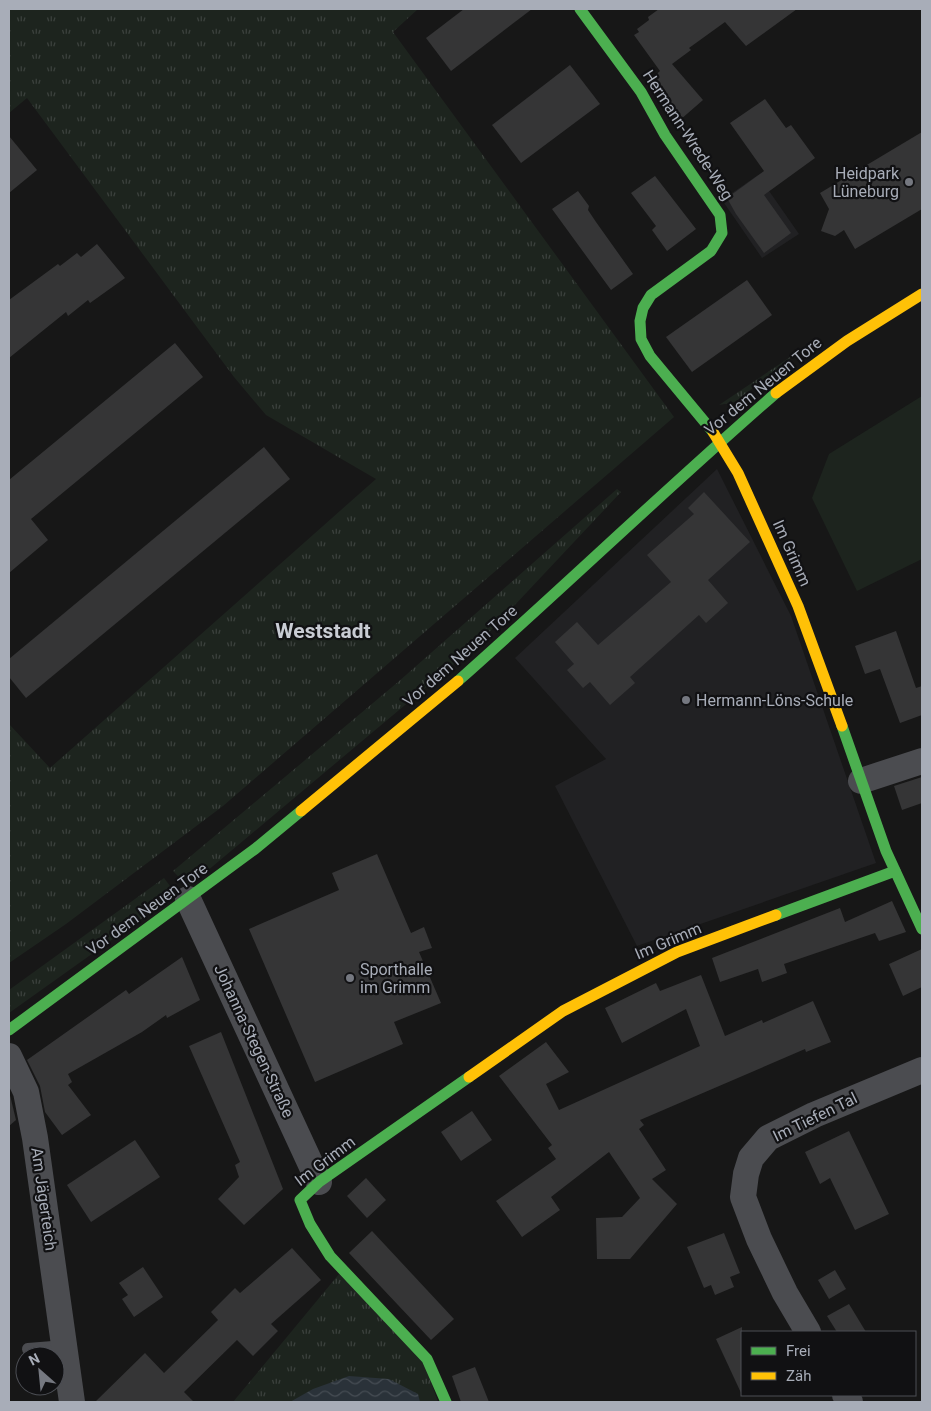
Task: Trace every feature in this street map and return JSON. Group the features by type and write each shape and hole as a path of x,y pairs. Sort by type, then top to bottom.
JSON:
{"street":[{"name":"Hermann-Wrede-Weg","path":"580,9 641,92 665,135 720,215 722,233 711,251 651,295 643,308 640,321 641,339 650,356 720,441"},
{"name":"Vor dem Neuen Tore","path":"9,1030 255,849 421,713 554,596 720,441 782,388 847,341 922,294"},
{"name":"Im Grimm","path":"446,1402 427,1359 330,1256 310,1224 300,1200 319,1182 572,1006 677,952 895,871 798,606 738,472 720,441"},
{"path":"861,781 922,761"},
{"path":"895,871 922,929"},
{"name":"Johanna-Stegen-Straße","path":"188,899 319,1182"},
{"name":"Am Jägerteich","path":"9,1056 26,1092 35,1138 72,1402"},
{"name":"Im Tiefen Tal","path":"807,1331 776,1275 743,1197 746,1174 751,1158 768,1138 814,1115 922,1070"}],"shaded area":[{"path":"758,175 799,234 762,258 722,200"},
{"name":"Hermann-Löns-Schule","path":"717,469 791,616 876,863 637,946 555,786 606,759 515,658"}],"green space":[{"path":"9,9 418,9 393,32 674,417 223,806 66,924 9,963 9,724 50,768 376,479 266,415 234,377 27,98 9,113"},
{"path":"802,349 735,402 719,405"},
{"path":"922,396 922,559 857,591 812,498 829,454"},
{"path":"617,489 621,492 479,643 188,887 173,871 398,682"},
{"path":"164,878 176,894 9,1013 9,990"},
{"path":"339,1274 424,1362 438,1402 233,1402"}],"water":[{"path":"349,1376 389,1379 418,1394 420,1402 290,1402 313,1389"}],"building":[{"path":"464,9 532,9 451,71 426,38"},
{"path":"659,9 797,9 746,46 725,22 689,48 691,50 672,64 703,100 680,120 664,101 657,89 658,87 651,79 660,71 634,35 639,32 637,29 649,20 648,17"},
{"path":"570,65 600,104 521,163 492,125"},
{"path":"765,99 786,128 791,125 815,158 764,195 791,233 764,253 727,198 764,171 730,123"},
{"path":"922,132 922,209 855,249 844,230 835,236 821,231 829,209 820,193"},
{"path":"9,136 37,170 9,193"},
{"path":"655,176 696,229 667,251 652,230 656,226 631,193"},
{"path":"578,191 589,206 588,210 633,274 611,290 552,209"},
{"path":"97,244 125,278 90,303 88,300 68,316 66,312 9,358 9,300 58,264 60,266 77,253 81,257"},
{"path":"747,280 772,315 692,372 666,337"},
{"path":"175,343 203,377 31,519 48,540 9,573 9,480"},
{"path":"264,447 290,479 26,698 9,677 9,659"},
{"path":"704,492 750,542 708,580 728,603 706,623 699,615 630,677 635,683 610,705 590,682 583,688 567,670 574,664 555,642 577,622 598,645 671,582 647,555 694,514 688,508"},
{"path":"896,631 916,688 922,686 922,715 900,723 880,669 865,674 855,646"},
{"path":"922,777 922,803 902,810 894,786"},
{"name":"Sporthalle im Grimm","path":"377,854 411,933 424,927 432,948 419,952 441,1003 394,1022 403,1044 315,1082 249,929 339,890 332,873"},
{"path":"892,901 906,932 879,941 875,933 784,964 787,973 762,982 758,969 720,982 712,958 840,908 845,922"},
{"path":"922,949 922,987 903,996 889,964"},
{"path":"182,957 200,1000 167,1018 166,1015 142,1032 68,1074 72,1082 68,1085 91,1115 62,1135 45,1112 40,1086 27,1060 126,990 129,994"},
{"path":"701,975 725,1036 762,1020 763,1023 813,1001 831,1042 806,1052 805,1049 640,1120 644,1125 639,1129 666,1170 652,1179 677,1204 630,1259 597,1259 596,1218 622,1217 640,1198 609,1152 551,1197 560,1210 522,1237 496,1201 556,1159 548,1148 552,1145 499,1076 546,1042 569,1072 546,1084 559,1110 700,1046 686,1009 622,1043 605,1008 656,983 660,991"},
{"path":"221,1032 283,1189 244,1225 218,1199 239,1177 235,1165 240,1162 189,1046"},
{"path":"9,1091 16,1120 9,1126"},
{"path":"472,1111 492,1140 461,1161 441,1132"},
{"path":"849,1131 889,1214 855,1230 830,1178 820,1184 805,1152"},
{"path":"135,1140 160,1177 91,1222 67,1185"},
{"path":"366,1178 386,1200 367,1218 347,1196"},
{"path":"372,1231 454,1319 431,1340 349,1253"},
{"path":"724,1233 740,1273 730,1277 734,1287 715,1295 711,1285 704,1288 687,1247"},
{"path":"292,1248 321,1280 271,1324 278,1331 253,1356 237,1340 184,1392 194,1402 95,1402 145,1353 164,1373 218,1320 211,1312 235,1288 240,1293"},
{"path":"143,1267 163,1297 134,1317 122,1299 128,1295 119,1283"},
{"path":"835,1270 846,1289 829,1299 818,1280"},
{"path":"849,1304 865,1331 836,1331 827,1316"},
{"path":"742,1327 741,1393 716,1339"},
{"path":"475,1367 489,1402 461,1402 452,1376"}],"traffic: fast":[{"path":"580,9 641,92 665,135 720,215 722,233 711,251 651,295 643,308 640,321 641,339 650,356 713,432"},
{"path":"458,681 776,393"},
{"path":"842,726 886,851 922,929"},
{"path":"9,1030 255,849 301,811"},
{"path":"776,915 895,871"},
{"path":"446,1402 427,1359 330,1256 310,1224 300,1200 319,1182 469,1077"}],"traffic: slow":[{"path":"776,393 847,341 922,294"},
{"path":"713,432 738,473 798,606 842,726"},
{"path":"301,811 458,681"},
{"path":"469,1077 563,1011 677,952 776,915"}],"place":[{"name":"Heidpark Lüneburg","path":"909,182"},
{"name":"Hermann-Löns-Schule","path":"686,700"},
{"name":"Sporthalle im Grimm","path":"350,978"}],"district":[{"name":"Weststadt","path":"323,631"}]}
